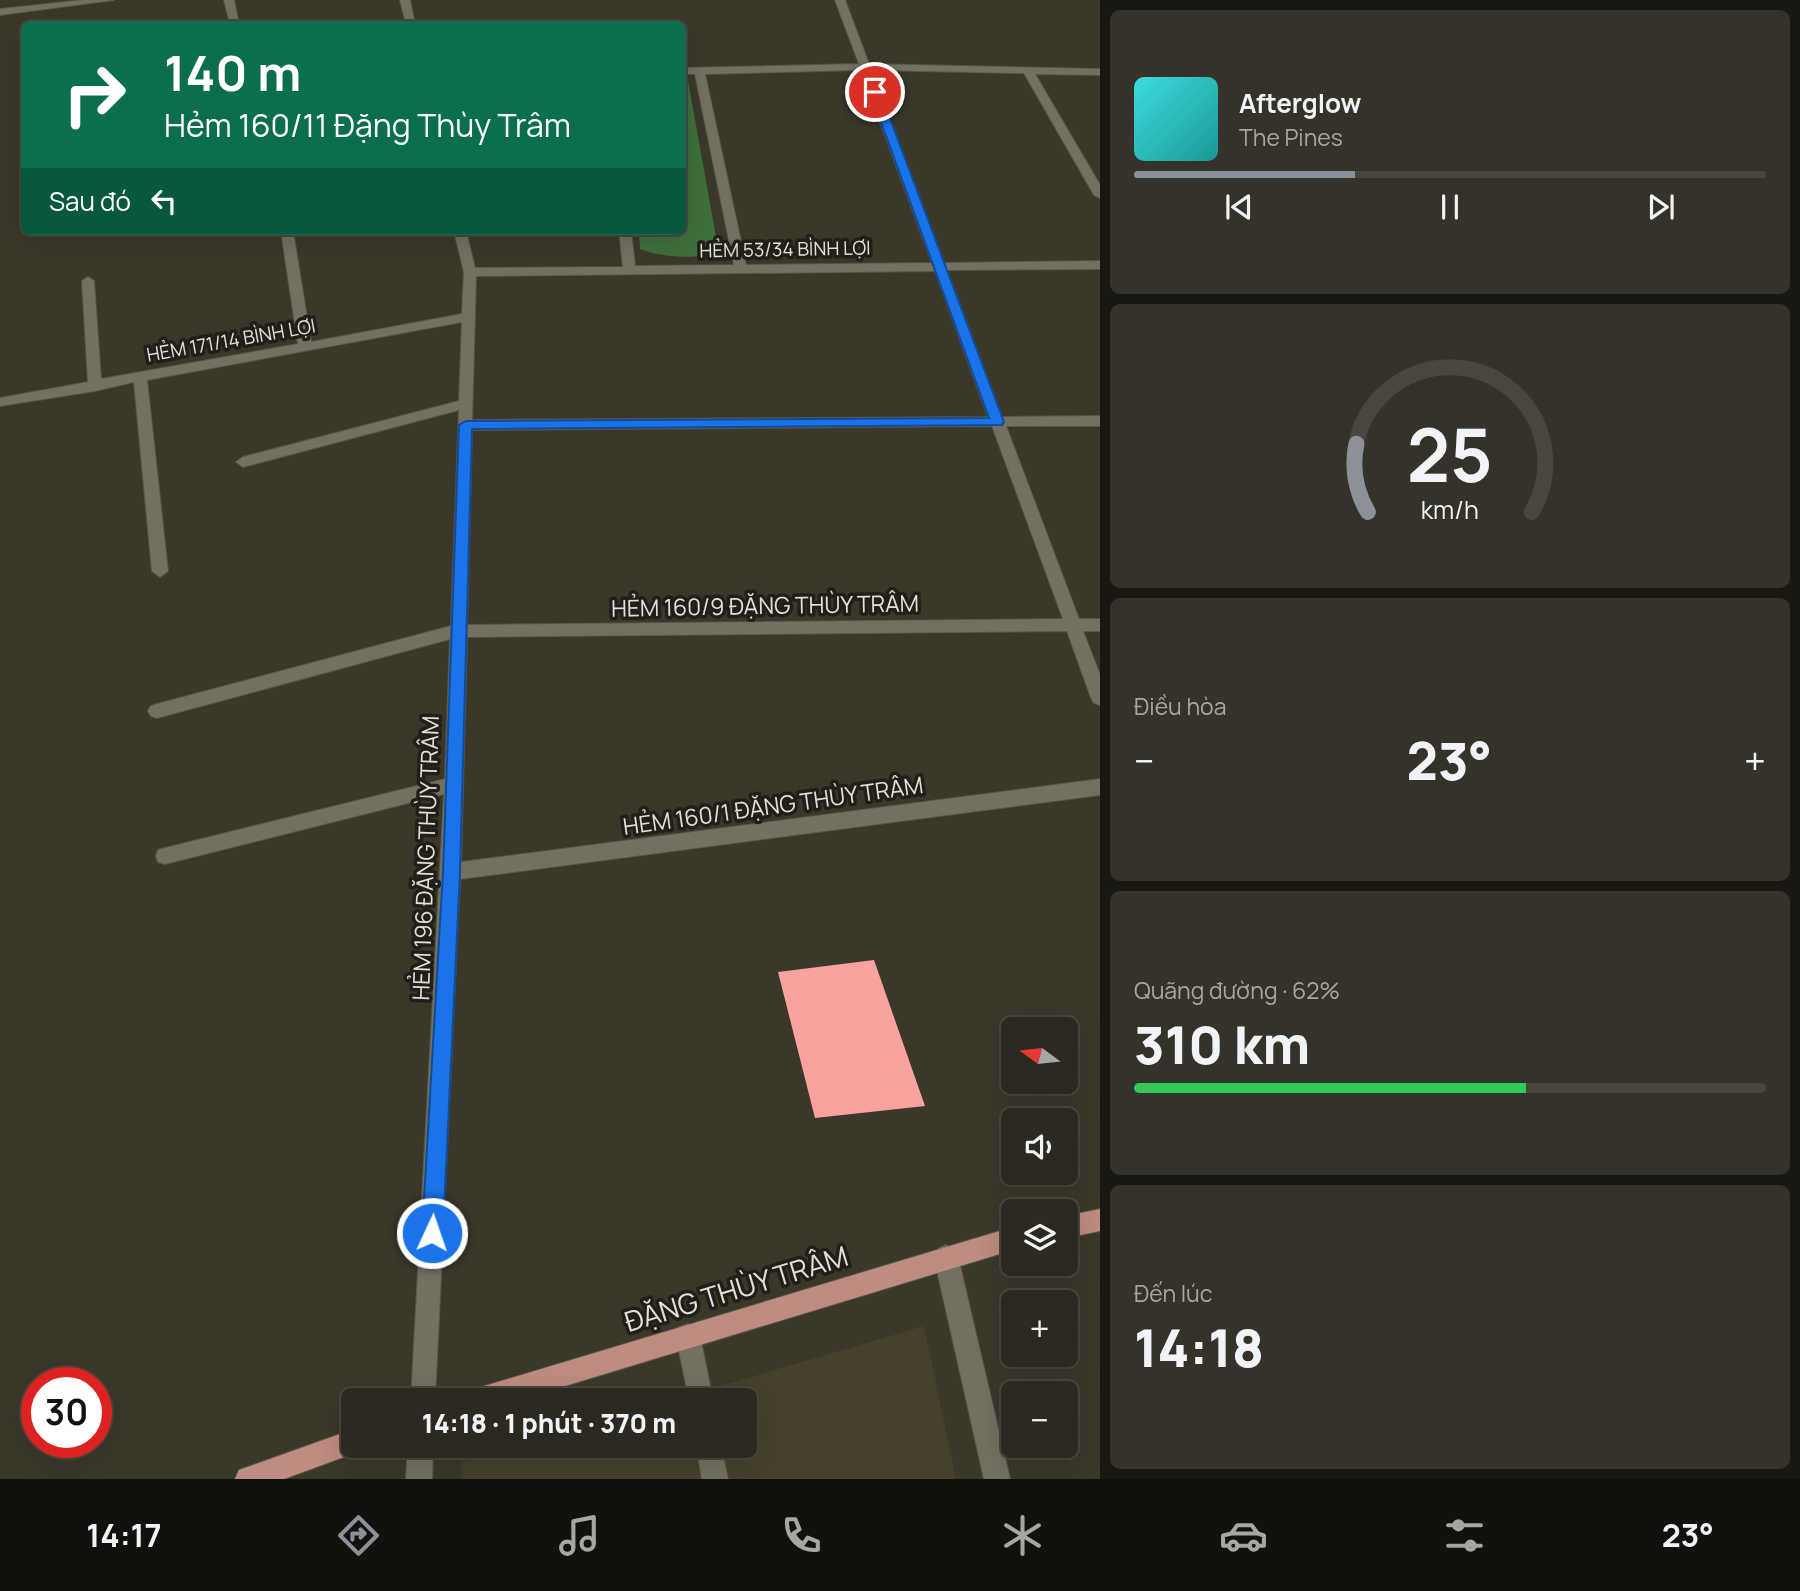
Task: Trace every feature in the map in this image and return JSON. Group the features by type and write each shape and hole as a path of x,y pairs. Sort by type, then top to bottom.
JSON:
{"main road":[{"path":"1078,1225 1100,1220"},
{"name":"ĐẶNG THÙY TRÂM","path":"517,1388 1001,1241"},
{"path":"247,1479 341,1446"}],"street":[{"path":"0,12 109,0"},
{"path":"229,0 234,21"},
{"path":"405,0 410,21"},
{"path":"840,0 1100,698"},
{"path":"686,71 866,68 1100,72"},
{"path":"699,71 741,269"},
{"path":"1028,71 1100,195"},
{"path":"289,235 305,346"},
{"name":"HẺM 196 ĐẶNG THÙY TRÂM","path":"424,1388 452,872 457,631 470,272 461,235"},
{"path":"625,235 629,270"},
{"name":"HẺM 53/34 BÌNH LỢI","path":"470,272 1100,265"},
{"path":"88,281 95,387"},
{"name":"HẺM 171/14 BÌNH LỢI","path":"0,402 95,387 140,376 468,317"},
{"path":"140,376 160,571"},
{"path":"243,462 466,404"},
{"path":"466,425 1100,421"},
{"name":"HẺM 160/9 ĐẶNG THÙY TRÂM","path":"157,711 457,631 1100,625"},
{"path":"165,856 454,784"},
{"name":"HẺM 160/1 ĐẶNG THÙY TRÂM","path":"452,872 1100,787"},
{"path":"946,1257 996,1479"},
{"path":"688,1336 699,1388"},
{"path":"419,1479 420,1458"},
{"path":"711,1458 715,1479"}],"shaded area":[{"path":"924,1326 956,1479 461,1479 462,1462 476,1458 757,1458 757,1388 714,1388"}],"green space":[{"path":"686,80 718,248 691,257 669,256 640,249 639,235 686,235"}],"building":[{"path":"874,960 925,1106 815,1118 778,972"}],"route":[{"path":"432,1233 452,872 457,631 466,425 997,422 875,92"}]}
